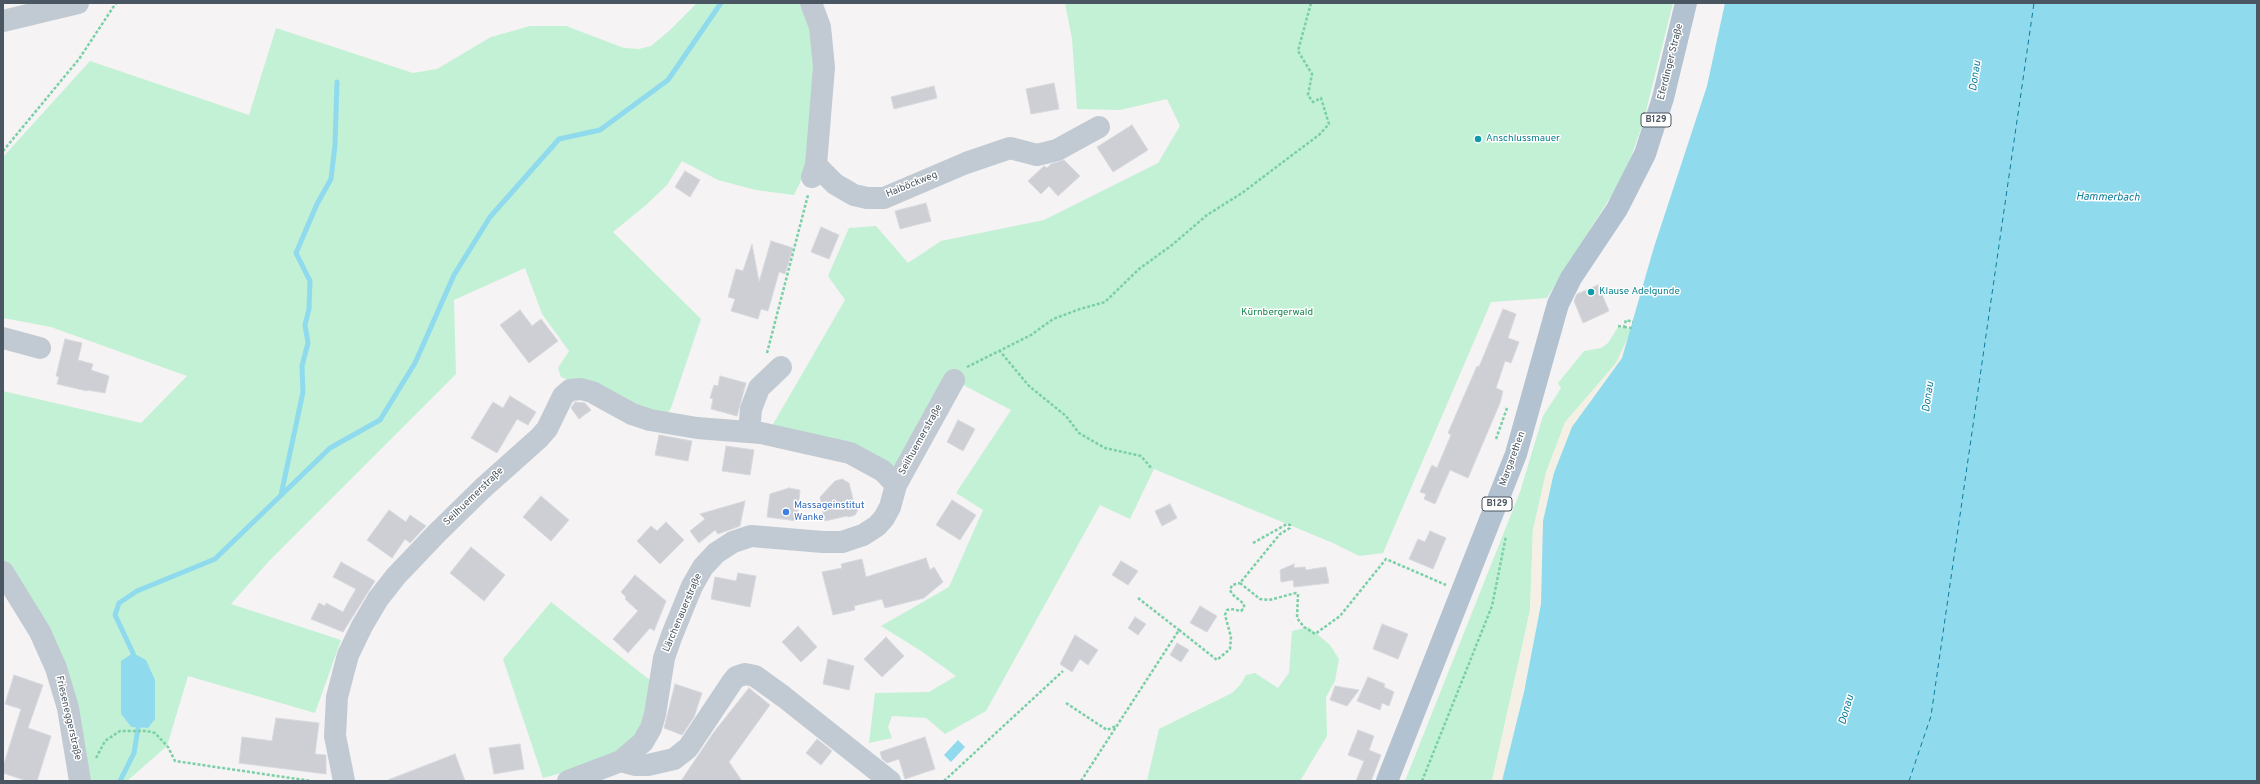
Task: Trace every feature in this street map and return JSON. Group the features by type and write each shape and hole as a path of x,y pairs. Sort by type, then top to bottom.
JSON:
{"main road":[{"name":"Eferdinger Straße","path":"1604,229 1630,186 1651,136 1663,98 1686,3"},
{"name":"Margarethen","path":"1387,781 1518,448 1558,304 1571,278 1604,229"}],"street":[{"path":"3,21 78,3"},
{"path":"811,3 820,27 824,68 814,171"},
{"name":"Haiböckweg","path":"814,171 854,195 867,198 884,198 966,163 1010,148 1037,155 1057,150 1099,127"},
{"path":"3,338 40,348"},
{"path":"749,432 751,409 759,388 781,367"},
{"name":"Seilhuemerstraße","path":"344,781 335,736 337,696 348,655 362,626 378,599 396,576 483,488 547,429 563,396 570,390 581,389 592,392 632,414 650,420 696,428 773,435 850,453 883,471 896,485 954,380"},
{"name":"Lärchenauerstraße","path":"568,781 621,761 643,742 651,728 664,658 672,635 692,586 703,567 716,553 732,542 751,536 823,542 842,542 863,535 877,526 884,518 890,507 896,485"},
{"name":"Frieseneggerstraße","path":"3,572 10,595 40,632 56,668 68,708 80,781"},
{"path":"621,761 636,765 648,765 674,760 688,748 736,677 745,674 754,676 784,697 890,781"}],"path":[{"path":"3,151 79,59 116,3"},
{"path":"954,380 970,365 1031,335 1053,319 1105,302 1139,269 1172,245 1207,215 1242,193 1320,134 1329,124 1321,98 1313,102 1308,95 1312,74 1298,51 1311,3"},
{"path":"763,383 762,372 814,171"},
{"path":"1624,327 1626,320 1633,322"},
{"path":"1618,326 1632,328"},
{"path":"999,350 1029,386 1066,416 1079,433 1104,448 1140,456 1152,470"},
{"path":"1496,439 1510,402"},
{"path":"1138,598 1217,660 1230,649 1231,637 1225,615 1227,610 1241,611 1244,608 1244,604 1232,594 1230,590 1232,585 1240,583 1274,541 1290,528 1290,525 1287,524 1253,543"},
{"path":"1422,781 1492,606 1503,545 1508,530"},
{"path":"1240,583 1260,599 1269,600 1296,593 1298,594 1297,618 1304,628 1314,634 1340,616 1386,559 1451,587"},
{"path":"1081,781 1179,630"},
{"path":"944,781 1063,671"},
{"path":"1066,703 1107,730 1116,725"},
{"path":"93,762 105,741 120,731 147,731 155,733 164,742 175,761 312,781"}],"green space":[{"path":"697,3 808,3 816,24 810,162 794,195 756,190 718,180 682,161 667,185 646,205 613,232 701,319 671,408 664,418 561,377 558,368 569,351 542,314 525,268 454,300 456,374 269,561 231,604 341,640 315,713 188,676 167,746 127,781 86,781 82,745 3,561 3,391 141,423 187,376 51,327 3,318 3,157 90,61 249,115 276,28 413,73 437,69 491,37 530,26 566,26 624,48 639,49 651,46 669,31","holes":["121,714 148,728 131,727"]},
{"name":"Kürnbergerwald","path":"1065,3 1673,3 1643,123 1630,160 1616,188 1547,298 1491,302 1383,553 1359,556 1333,543 1154,469 1130,519 1100,505 986,711 945,734 926,718 892,716 888,727 892,738 869,743 875,693 929,692 956,676 921,651 881,626 949,587 983,510 956,493 1011,410 948,377 897,469 772,426 845,300 828,276 849,228 876,226 908,263 941,241 1044,220 1158,163 1180,126 1167,99 1120,110 1077,109 1072,39"},
{"path":"1618,327 1632,329 1616,363 1598,385 1533,529 1530,611 1492,781 1405,781 1520,492 1543,416 1561,388 1558,383 1584,351 1601,348 1608,343"},
{"path":"551,602 651,681 640,735 610,760 543,778 503,659"},
{"path":"1309,627 1330,645 1339,659 1335,681 1326,697 1327,736 1300,781 1147,781 1159,729 1232,693 1241,684 1246,675 1255,673 1278,688 1289,673 1292,631"}],"sand":[{"path":"1632,329 1622,358 1572,427 1554,473 1543,521 1541,604 1524,692 1502,781 1492,781 1530,611 1533,529 1546,472 1565,422 1616,363"}],"water":[{"path":"1725,3 2257,3 2257,781 1502,781 1524,692 1541,604 1543,521 1554,473 1572,427 1622,358 1654,247 1707,86"},
{"path":"133,653 146,660 155,680 155,719 148,728 131,727 121,714 121,661"},
{"path":"958,740 965,747 951,762 944,755"}],"building":[{"path":"1054,83 1059,109 1031,114 1026,89"},
{"path":"934,86 937,98 894,109 891,97"},
{"path":"1132,125 1148,150 1113,172 1097,147"},
{"path":"1064,160 1080,176 1058,196 1049,186 1041,194 1028,181 1044,166 1047,168 1051,164"},
{"path":"685,171 700,180 690,197 675,187"},
{"path":"926,203 931,221 900,229 895,211"},
{"path":"821,227 839,235 829,259 811,252"},
{"path":"771,241 793,248 785,274 779,272 768,311 761,309 758,319 731,311 735,299 728,297 736,269 743,271 752,244 759,282"},
{"name":"Klause Adelgunde","path":"1598,285 1609,311 1583,323 1574,301 1577,294"},
{"path":"1503,309 1516,314 1508,338 1519,342 1511,363 1505,361 1496,388 1503,391 1500,403 1468,478 1450,470 1435,504 1424,499 1426,494 1420,492 1432,465 1437,468 1451,435 1448,433 1477,366 1479,367"},
{"path":"520,310 532,326 541,319 558,341 529,363 500,325"},
{"path":"65,339 82,343 78,360 93,364 91,370 109,376 105,393 87,391 57,384 59,377 56,376"},
{"path":"720,376 746,383 737,416 711,409 713,399 710,398 714,385 718,386"},
{"path":"510,396 536,412 528,425 517,419 497,453 471,438 493,402 503,408"},
{"path":"575,402 585,403 591,410 579,419 571,408"},
{"path":"958,420 975,429 963,451 947,442"},
{"path":"659,435 692,441 688,461 655,455"},
{"path":"726,446 754,450 750,475 722,471"},
{"path":"842,479 849,483 854,503 858,510 855,515 849,517 847,516 825,521 820,497 835,481"},
{"path":"789,488 800,490 797,521 767,517 770,494"},
{"path":"541,496 569,520 551,541 523,517"},
{"path":"952,500 976,515 960,540 936,525"},
{"path":"745,501 740,526 718,534 715,530 699,543 690,531 705,519 700,514"},
{"path":"1170,504 1177,518 1162,526 1155,511"},
{"path":"389,510 406,522 410,515 426,526 410,543 405,539 392,558 367,540"},
{"path":"666,522 684,540 660,564 637,541 651,526 657,531"},
{"path":"1430,531 1446,538 1433,569 1409,559 1418,539 1425,542"},
{"path":"471,547 505,575 484,601 450,573"},
{"path":"926,558 930,570 934,567 943,582 924,598 885,608 882,599 854,606 855,610 833,615 822,572 842,568 841,564 862,559 866,577"},
{"path":"1121,561 1138,571 1128,585 1112,575"},
{"path":"341,562 375,581 343,632 311,619 319,603 325,606 326,603 343,612 356,589 333,577"},
{"path":"1294,564 1294,568 1305,567 1306,570 1326,567 1329,583 1294,587 1293,580 1281,582 1280,570"},
{"path":"738,573 756,576 750,607 711,599 715,577 736,581"},
{"path":"635,575 666,601 654,631 650,628 628,653 613,639 638,611 625,599 626,597 621,592"},
{"path":"1200,606 1217,616 1207,632 1190,623"},
{"path":"1135,617 1146,624 1138,635 1128,628"},
{"path":"1382,624 1408,634 1398,659 1373,649"},
{"path":"798,626 817,647 801,662 782,642"},
{"path":"1075,635 1098,650 1088,665 1080,659 1072,672 1060,664"},
{"path":"886,637 904,656 882,677 864,659"},
{"path":"1177,643 1189,650 1181,662 1170,655"},
{"path":"828,659 854,666 849,690 823,684"},
{"path":"14,675 43,685 28,728 51,736 37,781 27,781 3,773 3,767 21,709 5,704"},
{"path":"1368,677 1385,684 1384,687 1394,692 1389,706 1382,703 1380,710 1357,701"},
{"path":"675,684 702,693 694,717 682,735 664,728"},
{"path":"1335,686 1359,690 1347,706 1330,700"},
{"path":"749,688 770,705 729,762 742,781 681,781 714,732"},
{"path":"276,718 319,723 315,754 326,755 326,774 239,763 242,737 272,741"},
{"path":"1358,730 1374,736 1369,750 1381,755 1371,781 1356,781 1364,761 1348,755"},
{"path":"925,737 935,769 905,779 899,759 887,763 882,759 880,752"},
{"path":"817,739 832,751 821,765 806,753"},
{"path":"520,744 524,769 494,774 489,748"},
{"path":"455,754 465,781 388,781 388,780"}],"waterway":[{"path":"134,659 133,653 115,615 119,603 137,591 215,559 330,448 380,420 415,363 454,275 490,217 559,139 600,130 668,80 721,3"},
{"path":"281,495 303,392 302,366 308,343 305,325 309,309 310,281 296,253 317,204 331,179 335,145 337,82"},
{"path":"120,781 134,753 139,722"}],"ferry route":[{"path":"1909,781 1931,716 2034,3"}],"place":[{"name":"Anschlussmauer","path":"1478,139"},
{"name":"Klause Adelgunde","path":"1591,292"},
{"name":"Massageinstitut Wanke","path":"786,512"}],"water label":[{"name":"Donau","path":"1976,76"},
{"name":"Hammerbach","path":"2108,198"},
{"name":"Donau","path":"1929,397"},
{"name":"Donau","path":"1847,710"}]}
